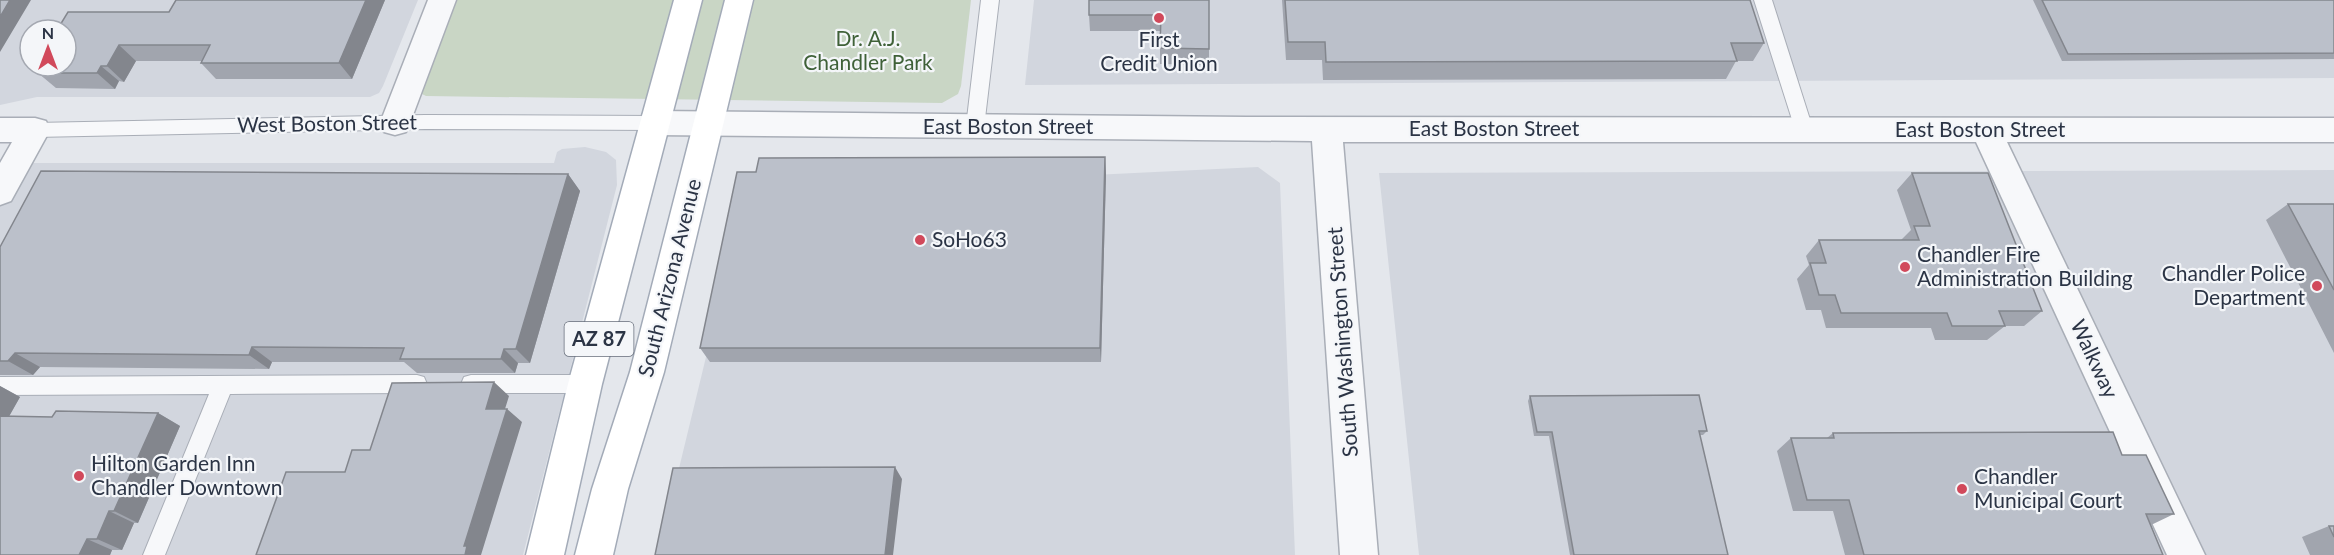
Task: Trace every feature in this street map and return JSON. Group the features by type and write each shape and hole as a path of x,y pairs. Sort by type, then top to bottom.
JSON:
{"main road":[{"name":"AZ 87","path":"545,555 585,384 688,0"},
{"name":"South Arizona Avenue","path":"594,555 610,489 647,372 739,0"}],"street":[{"path":"395,123 442,0"},
{"name":"East Boston Street","path":"654,123 1327,129 2334,130"},
{"name":"South Washington Street","path":"1327,129 1359,555"},
{"name":"West Boston Street","path":"0,130 35,130"},
{"path":"0,192 35,130"},
{"name":"Walkway","path":"1986,130 2186,555"}],"lane":[{"path":"975,127 990,0"},
{"path":"1762,0 1804,129"},
{"name":"West Boston Street","path":"35,130 395,123 654,123"},
{"path":"0,386 585,384"},
{"path":"154,555 223,385"}],"shaded area":[{"path":"0,0 418,0 383,86 379,93 370,97 37,97 0,105"},
{"path":"1034,0 2334,0 2334,78 1025,85"},
{"path":"585,147 606,152 616,160 617,185 523,555 0,555 0,163 554,163 557,152 562,149"},
{"path":"1258,167 1280,183 1295,555 658,555 746,192"},
{"path":"2334,170 2334,555 1419,555 1379,173"}],"green space":[{"name":"Dr. A.J. Chandler Park","path":"457,0 971,0 961,86 958,94 942,103 426,96 422,94 423,89"}],"building":[{"path":"0,0 10,0 0,17"},
{"path":"176,0 366,0 339,63 201,63 210,45 119,45 107,66 101,66 97,73 78,73 78,18 64,18 68,12 169,12"},
{"path":"1089,0 1209,0 1209,49 1160,48 1161,15 1089,15"},
{"path":"1285,0 1750,0 1764,43 1731,43 1737,61 1326,62 1325,42 1288,42"},
{"path":"2042,0 2334,0 2334,53 2068,54"},
{"name":"SoHo63","path":"1105,157 1100,348 700,348 737,172 756,172 759,158"},
{"path":"41,171 568,174 516,349 504,349 501,359 400,359 404,348 252,347 249,355 15,353 8,361 0,361 0,247"},
{"name":"Chandler Fire Administration Building","path":"1912,173 1988,173 2042,311 1999,311 2005,326 1952,326 1947,313 1841,313 1835,295 1819,295 1810,263 1826,263 1819,240 1919,240 1914,226 1930,226"},
{"path":"2288,204 2334,204 2334,290"},
{"path":"494,382 486,409 507,409 464,546 467,546 465,555 256,555 286,472 345,472 352,450 370,450 392,383"},
{"path":"1699,395 1707,431 1699,431 1728,555 1574,555 1552,432 1537,432 1530,396"},
{"name":"Hilton Garden Inn Chandler Downtown","path":"56,411 158,413 114,511 109,511 97,539 87,539 79,555 0,555 0,416 52,417"},
{"name":"Chandler Municipal Court","path":"2113,432 2122,455 2146,455 2174,514 2146,514 2163,555 1864,555 1849,500 1807,500 1791,438 1834,438 1833,433"},
{"path":"895,467 885,555 655,555 673,468"},
{"path":"2329,526 2334,526 2334,537"}],"place":[{"name":"First Credit Union","path":"1159,18"},
{"name":"SoHo63","path":"920,240"},
{"name":"Chandler Fire Administration Building","path":"1905,267"},
{"name":"Chandler Police Department","path":"2317,286"},
{"name":"Hilton Garden Inn Chandler Downtown","path":"79,476"},
{"name":"Chandler Municipal Court","path":"1962,489"}]}
